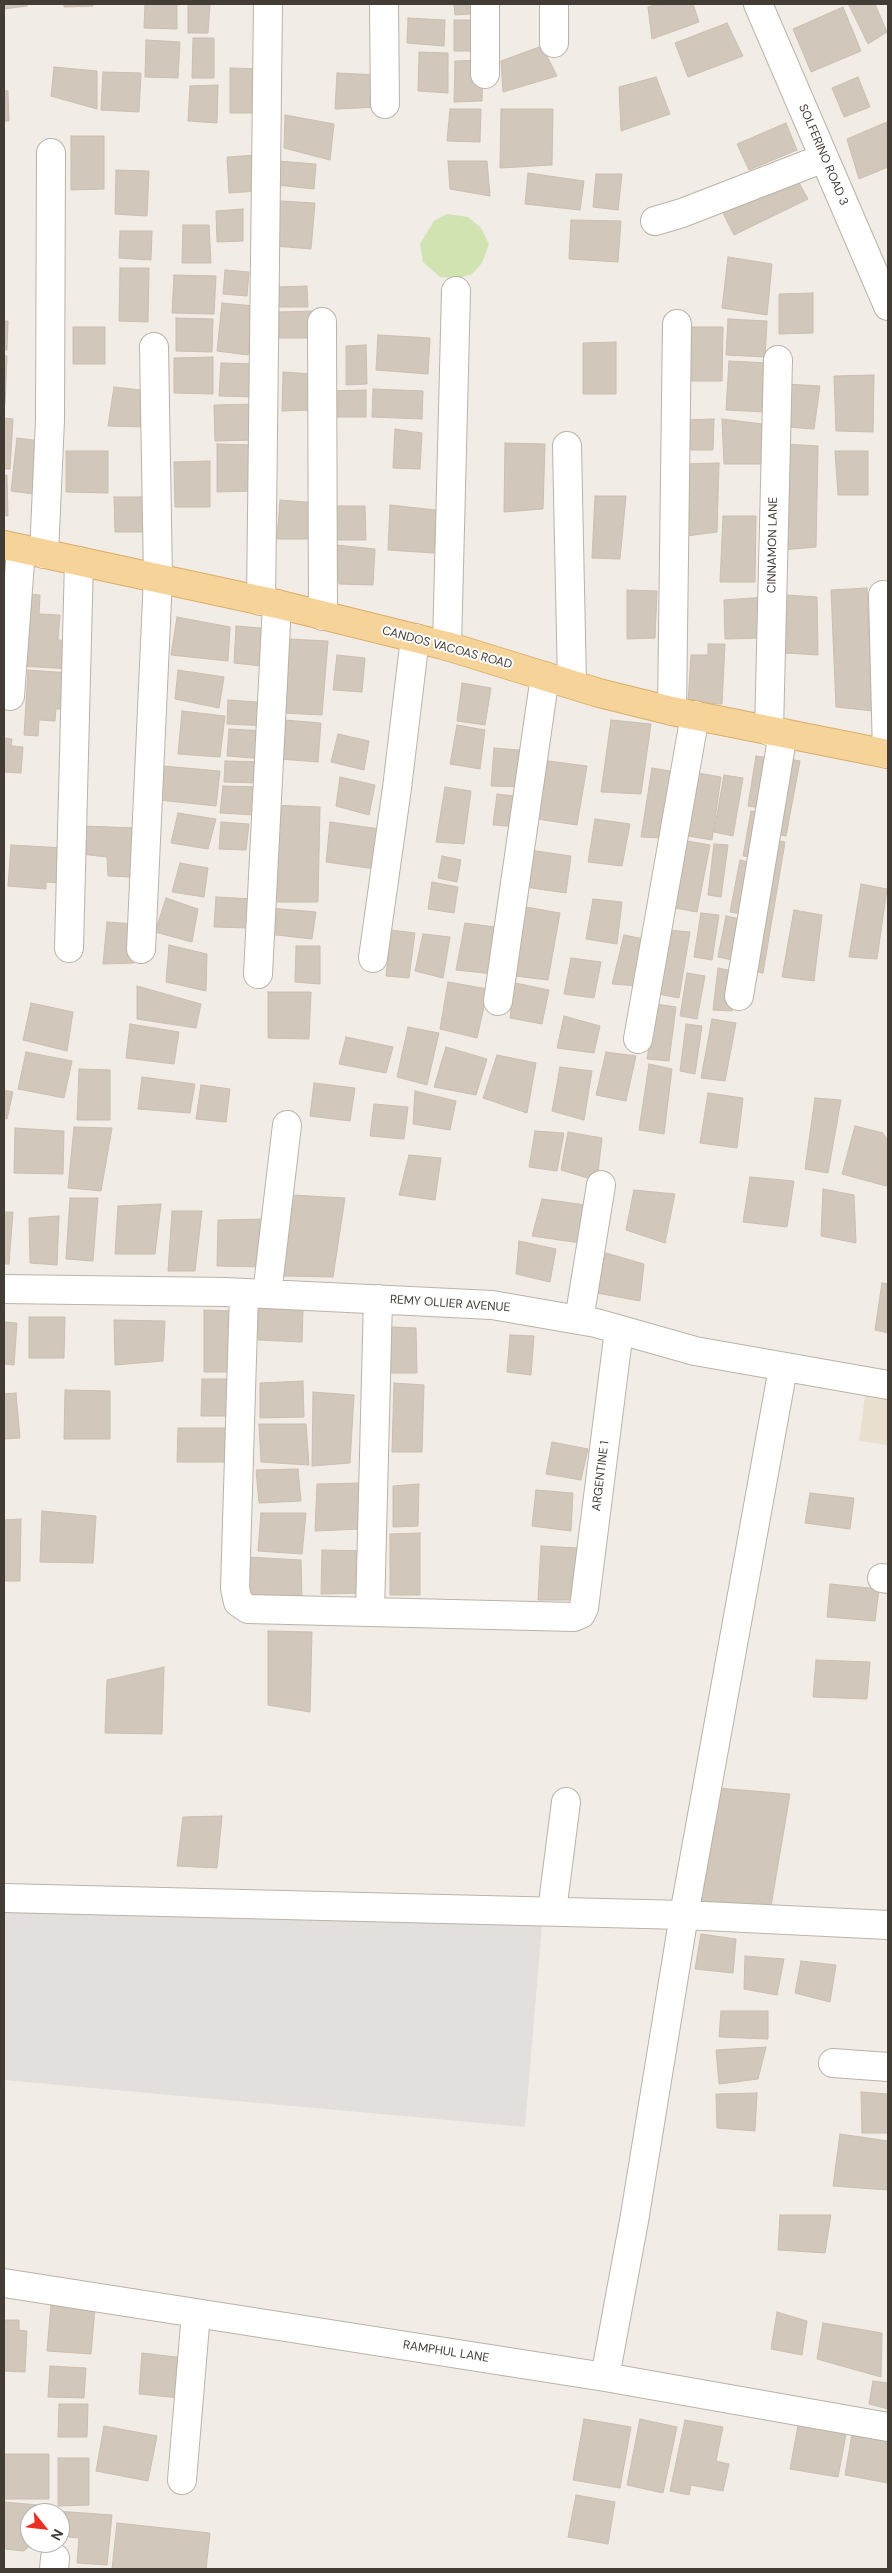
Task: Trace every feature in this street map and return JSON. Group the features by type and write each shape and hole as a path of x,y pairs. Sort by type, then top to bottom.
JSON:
{"main road":[{"name":"CANDOS VACOAS ROAD","path":"23,549 269,602 415,638 572,684 683,713 888,754"}],"street":[{"path":"258,974 269,602 268,4"},
{"path":"384,4 385,104"},
{"path":"484,4 485,74"},
{"path":"554,4 554,43"},
{"name":"SOLFERINO ROAD 3","path":"758,4 888,306"},
{"path":"10,696 23,549 50,420 51,153"},
{"path":"655,220 682,213 824,158"},
{"path":"447,646 456,291"},
{"path":"322,322 323,616"},
{"path":"638,1040 683,713 677,324"},
{"path":"141,949 158,578 154,347"},
{"name":"CINNAMON LANE","path":"739,996 776,732 778,360"},
{"path":"567,446 572,684"},
{"path":"69,948 79,561"},
{"path":"883,595 888,754"},
{"path":"373,958 397,788 415,638"},
{"path":"498,1001 545,676"},
{"path":"287,1125 255,1294 235,1588 238,1602 248,1609 370,1612 378,1300"},
{"path":"579,1320 601,1185"},
{"name":"REMY OLLIER AVENUE","path":"4,1289 255,1294 492,1305 579,1320 695,1351 888,1385"},
{"name":"ARGENTINE 1","path":"370,1612 574,1618 584,1608 619,1330"},
{"path":"605,2377 634,2221 684,1915 783,1368"},
{"path":"552,1912 566,1802"},
{"path":"4,1898 684,1915 888,1925"},
{"path":"833,2063 888,2067"},
{"name":"RAMPHUL LANE","path":"4,2283 605,2377 888,2427"},
{"path":"182,2480 196,2313"}],"shaded area":[{"path":"866,1388 888,1392 888,1445 859,1441"},
{"path":"4,1911 542,1925 525,2127 4,2080"}],"green space":[{"path":"447,214 468,217 481,228 489,244 482,263 472,274 458,278 440,277 423,262 420,244 434,221"}],"building":[{"path":"4,4 27,4 27,6 4,9"},
{"path":"64,4 93,4 93,6 64,7"},
{"path":"145,4 177,4 177,29 144,28"},
{"path":"188,4 210,4 208,33 188,33"},
{"path":"454,4 484,4 484,13 455,15"},
{"path":"659,4 693,4 699,22 652,39 648,7"},
{"path":"875,4 887,32 868,44 849,5"},
{"path":"843,7 861,51 811,72 793,29"},
{"path":"408,18 445,20 444,46 407,43"},
{"path":"454,20 477,20 476,51 454,51"},
{"path":"727,23 743,56 688,77 675,43"},
{"path":"193,38 214,38 214,78 192,78"},
{"path":"146,40 180,42 178,78 145,77"},
{"path":"542,46 557,76 503,92 501,61"},
{"path":"419,52 448,53 448,93 418,91"},
{"path":"483,60 482,101 454,102 455,61"},
{"path":"54,67 97,71 97,109 51,96"},
{"path":"230,68 262,69 261,113 230,113"},
{"path":"103,72 141,73 139,112 101,110"},
{"path":"337,73 380,75 381,107 335,109"},
{"path":"656,77 670,114 621,131 619,87"},
{"path":"858,77 870,107 844,117 832,88"},
{"path":"218,85 217,123 188,121 190,86"},
{"path":"4,90 8,91 9,121 4,121"},
{"path":"450,109 481,109 480,142 447,141"},
{"path":"501,109 553,109 552,165 500,168"},
{"path":"285,115 334,124 330,160 284,148"},
{"path":"887,122 888,167 859,179 847,139"},
{"path":"786,123 797,150 749,170 737,144"},
{"path":"71,136 104,136 104,189 71,190"},
{"path":"257,155 258,191 229,193 227,157"},
{"path":"278,161 316,164 314,189 277,185"},
{"path":"448,161 487,161 490,196 450,189"},
{"path":"116,170 149,171 147,216 115,214"},
{"path":"528,173 584,181 580,210 525,204"},
{"path":"596,174 622,174 618,210 593,207"},
{"path":"796,177 808,199 734,235 723,213"},
{"path":"280,201 315,203 311,249 275,246"},
{"path":"243,209 243,241 217,242 216,211"},
{"path":"571,220 621,221 618,262 569,259"},
{"path":"183,225 209,225 211,263 182,263"},
{"path":"120,231 152,231 151,260 119,258"},
{"path":"728,257 772,264 767,315 722,308"},
{"path":"120,268 149,268 148,322 119,321"},
{"path":"225,270 249,272 247,296 223,294"},
{"path":"174,275 216,276 214,314 172,313"},
{"path":"307,286 308,307 279,307 279,287"},
{"path":"813,293 813,333 779,334 779,294"},
{"path":"222,303 254,306 248,355 217,351"},
{"path":"314,311 314,338 279,338 279,312"},
{"path":"176,318 213,319 212,352 176,351"},
{"path":"728,319 767,321 765,357 726,355"},
{"path":"4,321 8,321 7,350 4,350"},
{"path":"73,327 105,327 105,364 73,364"},
{"path":"691,327 723,327 722,381 691,381"},
{"path":"378,335 430,338 428,374 376,370"},
{"path":"616,342 616,394 583,394 583,343"},
{"path":"366,345 367,384 346,385 346,346"},
{"path":"4,356 7,356 5,405 4,405"},
{"path":"213,357 213,394 174,393 174,358"},
{"path":"729,361 768,363 764,412 726,410"},
{"path":"221,363 255,364 254,397 219,396"},
{"path":"283,372 313,374 312,410 282,411"},
{"path":"874,375 873,432 836,431 834,376"},
{"path":"785,384 820,386 814,429 786,427"},
{"path":"114,387 149,391 143,427 108,426"},
{"path":"373,389 423,391 422,419 372,417"},
{"path":"366,390 366,417 327,417 327,391"},
{"path":"255,404 255,440 215,441 214,405"},
{"path":"4,418 13,419 10,469 4,469"},
{"path":"714,419 713,450 687,450 685,420"},
{"path":"722,419 762,424 763,464 724,464"},
{"path":"395,429 422,433 420,469 393,468"},
{"path":"17,438 48,442 41,495 11,491"},
{"path":"505,443 545,444 543,509 504,512"},
{"path":"217,444 254,445 253,491 217,492"},
{"path":"784,444 818,446 816,547 782,550"},
{"path":"66,451 108,451 108,493 66,492"},
{"path":"835,451 868,451 868,495 838,495"},
{"path":"210,461 210,507 175,507 174,462"},
{"path":"719,463 717,532 687,536 684,464"},
{"path":"4,475 7,475 8,516 4,515"},
{"path":"595,496 626,496 620,559 592,558"},
{"path":"114,497 150,497 151,532 115,532"},
{"path":"280,500 319,503 318,539 277,539"},
{"path":"390,505 436,510 434,553 388,550"},
{"path":"331,506 365,506 366,540 332,540"},
{"path":"723,516 756,516 755,582 720,582"},
{"path":"336,545 375,549 373,585 339,584"},
{"path":"867,588 873,711 836,707 831,590"},
{"path":"627,590 657,591 655,638 627,639"},
{"path":"25,594 40,595 39,614 60,615 58,640 72,641 71,669 20,666"},
{"path":"785,595 817,597 818,655 784,653"},
{"path":"766,597 764,638 725,639 724,600"},
{"path":"177,617 230,627 228,661 171,655"},
{"path":"236,626 274,629 271,667 234,663"},
{"path":"288,639 328,641 322,715 283,713"},
{"path":"708,644 725,644 722,704 688,702 691,655 708,655"},
{"path":"337,655 365,658 362,692 333,690"},
{"path":"28,670 70,673 68,709 56,709 55,721 39,720 38,736 24,735"},
{"path":"178,670 224,677 219,708 175,699"},
{"path":"462,683 491,688 485,725 457,721"},
{"path":"228,700 270,703 270,726 227,724"},
{"path":"182,711 225,716 220,757 178,754"},
{"path":"284,720 321,723 318,762 280,759"},
{"path":"611,720 651,724 641,794 601,792"},
{"path":"457,725 485,730 480,769 450,764"},
{"path":"229,729 266,731 264,759 227,756"},
{"path":"338,734 369,741 364,770 331,762"},
{"path":"4,738 12,739 11,746 23,747 21,773 4,772"},
{"path":"494,748 531,751 525,787 491,786"},
{"path":"756,756 775,759 766,809 748,806"},
{"path":"783,758 800,761 786,836 769,833"},
{"path":"225,761 261,762 260,783 224,782"},
{"path":"548,761 587,766 577,825 537,819"},
{"path":"163,766 220,771 216,806 159,800"},
{"path":"652,768 681,773 665,838 641,837"},
{"path":"698,773 721,777 712,840 688,836"},
{"path":"724,775 743,778 733,836 714,832"},
{"path":"340,777 375,785 369,815 336,806"},
{"path":"223,786 259,787 256,815 220,813"},
{"path":"445,787 471,791 464,844 436,842"},
{"path":"497,794 523,797 519,827 493,825"},
{"path":"270,805 320,807 318,902 268,902"},
{"path":"751,811 765,813 757,858 743,856"},
{"path":"178,813 216,819 208,849 171,843"},
{"path":"595,819 630,824 622,866 588,862"},
{"path":"221,822 249,824 246,850 219,849"},
{"path":"330,822 380,829 375,869 326,862"},
{"path":"84,826 136,828 130,877 108,876 107,857 81,854"},
{"path":"770,839 785,842 763,973 748,970"},
{"path":"687,841 710,845 697,912 675,908"},
{"path":"714,844 728,845 721,897 708,895"},
{"path":"11,845 64,848 62,883 46,882 46,889 8,886"},
{"path":"529,850 571,856 566,893 525,887"},
{"path":"442,856 461,860 457,882 438,878"},
{"path":"740,860 757,864 747,915 730,912"},
{"path":"180,863 208,868 204,897 172,892"},
{"path":"432,882 458,887 454,913 428,909"},
{"path":"861,884 887,889 877,959 849,957"},
{"path":"216,897 253,899 249,928 214,927"},
{"path":"166,898 198,909 192,942 155,932"},
{"path":"593,899 622,902 617,944 586,939"},
{"path":"526,907 560,913 548,980 515,976"},
{"path":"269,908 316,912 312,939 268,934"},
{"path":"794,910 822,915 814,981 782,977"},
{"path":"701,913 719,915 712,960 694,957"},
{"path":"726,916 750,921 742,962 718,957"},
{"path":"107,922 134,924 134,963 103,964"},
{"path":"465,923 502,928 494,974 456,970"},
{"path":"391,930 415,933 409,978 386,976"},
{"path":"670,930 690,932 679,998 658,994"},
{"path":"423,934 450,937 443,978 415,971"},
{"path":"624,935 649,940 639,986 612,984"},
{"path":"169,945 207,954 206,991 166,982"},
{"path":"296,946 320,946 320,984 295,982"},
{"path":"571,958 601,962 594,998 564,994"},
{"path":"718,968 738,972 732,1011 713,1010"},
{"path":"687,973 705,976 697,1019 680,1016"},
{"path":"448,982 488,989 477,1038 440,1029"},
{"path":"515,983 549,990 542,1024 510,1018"},
{"path":"137,986 201,1004 196,1028 137,1019"},
{"path":"268,992 311,992 309,1039 268,1038"},
{"path":"31,1003 73,1012 67,1051 23,1040"},
{"path":"656,1004 676,1007 669,1061 647,1059"},
{"path":"564,1016 600,1026 594,1053 557,1048"},
{"path":"712,1019 736,1023 725,1081 701,1078"},
{"path":"130,1024 179,1032 174,1064 126,1058"},
{"path":"686,1024 702,1026 695,1074 680,1071"},
{"path":"408,1027 439,1033 427,1085 397,1077"},
{"path":"346,1037 393,1047 386,1073 339,1064"},
{"path":"446,1047 487,1059 476,1095 434,1087"},
{"path":"26,1052 72,1061 64,1098 18,1089"},
{"path":"606,1052 636,1056 626,1101 596,1095"},
{"path":"497,1055 536,1063 527,1113 483,1098"},
{"path":"649,1064 672,1069 664,1134 639,1130"},
{"path":"560,1067 592,1071 584,1120 552,1111"},
{"path":"79,1069 110,1070 110,1120 77,1120"},
{"path":"142,1077 195,1084 190,1113 138,1109"},
{"path":"314,1083 355,1088 350,1121 310,1116"},
{"path":"201,1085 230,1089 226,1122 196,1119"},
{"path":"4,1090 13,1092 7,1119 4,1118"},
{"path":"415,1091 456,1101 450,1130 413,1124"},
{"path":"708,1093 743,1098 737,1148 700,1143"},
{"path":"815,1098 841,1100 828,1173 805,1169"},
{"path":"374,1104 408,1107 404,1139 370,1136"},
{"path":"855,1126 883,1133 888,1141 888,1182 886,1186 842,1174"},
{"path":"74,1127 112,1128 101,1191 68,1188"},
{"path":"15,1128 64,1131 63,1174 14,1173"},
{"path":"535,1131 564,1133 557,1171 529,1167"},
{"path":"568,1132 602,1138 597,1181 561,1170"},
{"path":"409,1155 441,1158 435,1200 399,1195"},
{"path":"750,1177 794,1181 787,1227 743,1222"},
{"path":"823,1189 854,1195 856,1243 821,1236"},
{"path":"634,1190 675,1194 665,1243 626,1230"},
{"path":"292,1195 345,1198 333,1277 283,1276"},
{"path":"70,1198 98,1198 93,1261 66,1259"},
{"path":"542,1199 586,1205 580,1243 532,1236"},
{"path":"161,1204 155,1254 115,1254 118,1206"},
{"path":"172,1211 202,1211 195,1271 168,1271"},
{"path":"4,1212 13,1212 9,1264 4,1264"},
{"path":"59,1216 57,1265 30,1263 29,1218"},
{"path":"267,1219 264,1267 217,1266 218,1220"},
{"path":"519,1241 556,1249 550,1282 516,1274"},
{"path":"606,1253 644,1264 640,1301 597,1293"},
{"path":"882,1283 888,1284 888,1333 875,1330"},
{"path":"258,1304 303,1310 302,1342 258,1340"},
{"path":"204,1310 231,1311 229,1372 204,1372"},
{"path":"29,1317 65,1317 64,1358 29,1358"},
{"path":"114,1320 165,1321 163,1361 115,1365"},
{"path":"4,1322 17,1323 14,1365 4,1364"},
{"path":"392,1327 416,1328 417,1373 390,1373"},
{"path":"510,1335 534,1336 531,1375 507,1372"},
{"path":"202,1379 230,1379 229,1416 201,1416"},
{"path":"303,1381 304,1417 260,1418 260,1383"},
{"path":"394,1383 424,1385 422,1452 392,1452"},
{"path":"65,1390 110,1391 110,1439 64,1439"},
{"path":"313,1392 354,1395 350,1463 312,1466"},
{"path":"16,1393 20,1438 4,1439 4,1394"},
{"path":"259,1424 306,1424 309,1465 261,1462"},
{"path":"178,1428 233,1428 233,1462 177,1462"},
{"path":"552,1442 588,1449 581,1480 546,1474"},
{"path":"298,1469 301,1501 259,1503 256,1470"},
{"path":"362,1483 360,1529 315,1531 317,1484"},
{"path":"419,1484 418,1526 393,1527 393,1486"},
{"path":"536,1490 573,1493 571,1531 532,1526"},
{"path":"810,1493 854,1498 850,1529 805,1523"},
{"path":"42,1511 96,1516 93,1563 40,1562"},
{"path":"261,1513 306,1513 302,1554 258,1551"},
{"path":"21,1519 20,1581 4,1581 4,1520"},
{"path":"420,1533 420,1595 390,1595 390,1534"},
{"path":"541,1546 578,1548 576,1600 538,1600"},
{"path":"322,1550 367,1551 366,1593 321,1594"},
{"path":"246,1557 301,1560 302,1601 244,1597"},
{"path":"830,1584 879,1589 875,1621 827,1617"},
{"path":"268,1631 312,1632 310,1712 268,1705"},
{"path":"816,1660 870,1662 867,1699 813,1697"},
{"path":"164,1667 162,1734 105,1733 107,1680"},
{"path":"717,1788 790,1794 771,1906 700,1905"},
{"path":"222,1816 217,1868 177,1866 183,1817"},
{"path":"701,1934 736,1939 733,1973 695,1969"},
{"path":"745,1956 784,1959 777,1995 744,1989"},
{"path":"801,1961 836,1965 830,2002 795,1993"},
{"path":"721,2011 768,2011 768,2039 719,2037"},
{"path":"766,2047 758,2079 719,2084 716,2050"},
{"path":"861,2092 888,2094 888,2133 862,2133"},
{"path":"757,2093 755,2131 717,2128 716,2094"},
{"path":"840,2134 888,2141 888,2190 833,2186"},
{"path":"780,2215 831,2215 825,2253 778,2250"},
{"path":"51,2304 95,2308 91,2354 47,2351"},
{"path":"777,2312 807,2321 802,2355 771,2349"},
{"path":"4,2320 19,2320 19,2330 27,2331 25,2372 4,2371"},
{"path":"823,2323 882,2333 881,2377 817,2359"},
{"path":"142,2353 184,2358 180,2398 139,2394"},
{"path":"50,2366 86,2368 84,2398 48,2397"},
{"path":"873,2381 888,2383 888,2409 869,2404"},
{"path":"59,2404 88,2404 87,2437 58,2437"},
{"path":"584,2419 631,2427 620,2488 573,2480"},
{"path":"640,2419 677,2427 663,2493 627,2485"},
{"path":"685,2420 723,2427 716,2461 729,2464 723,2491 691,2485 689,2495 670,2491"},
{"path":"799,2420 847,2429 838,2477 790,2469"},
{"path":"104,2426 157,2436 148,2481 96,2471"},
{"path":"853,2428 888,2434 888,2483 845,2475"},
{"path":"4,2454 49,2454 49,2499 4,2499"},
{"path":"58,2458 89,2458 89,2505 70,2506 70,2503 58,2503"},
{"path":"576,2495 615,2502 608,2544 568,2537"},
{"path":"4,2502 20,2503 20,2551 4,2549"},
{"path":"70,2512 112,2515 107,2565 77,2563 79,2538 70,2537"},
{"path":"117,2523 210,2533 206,2569 112,2569"}]}
